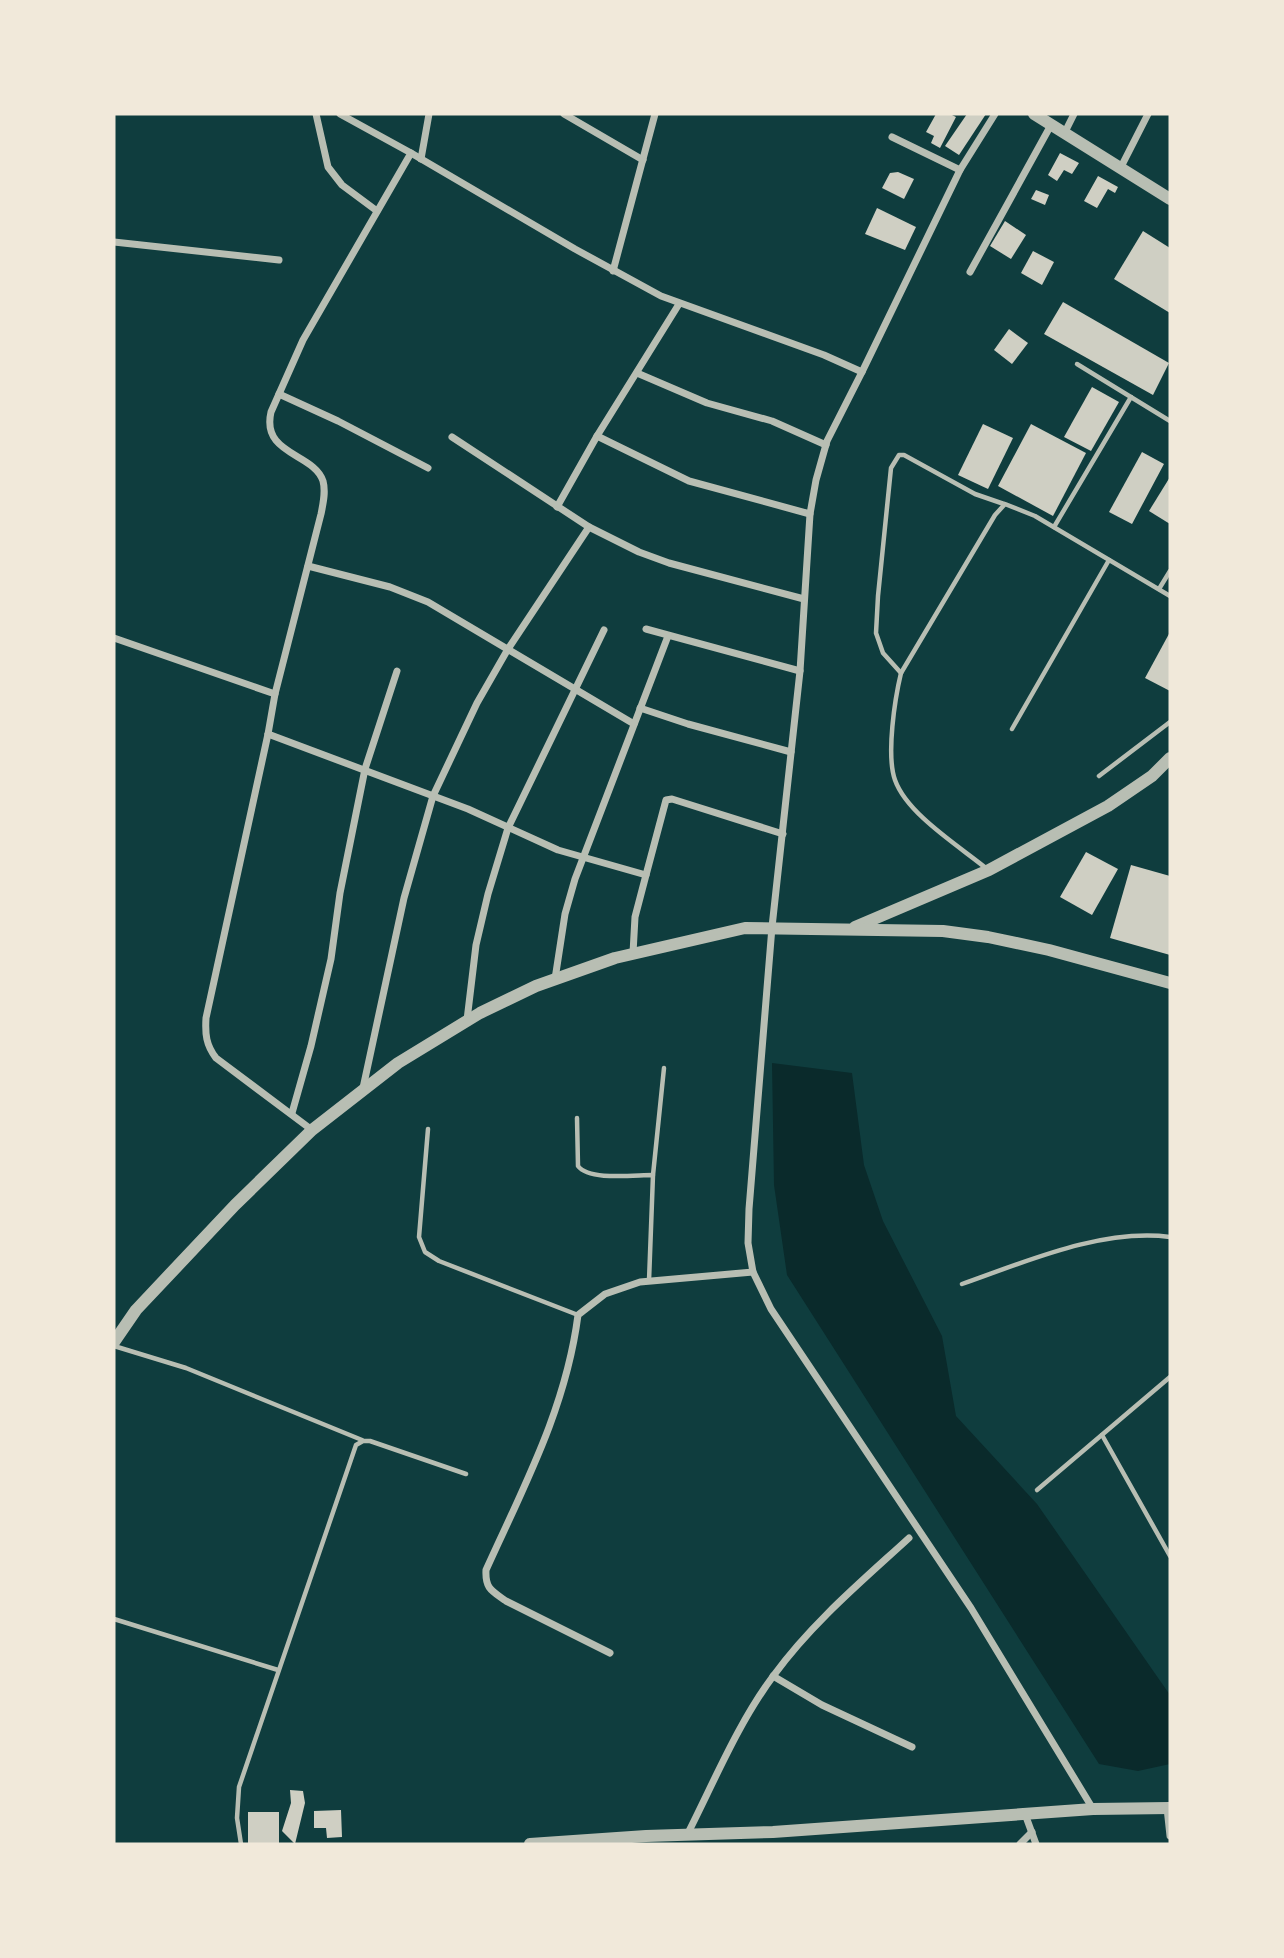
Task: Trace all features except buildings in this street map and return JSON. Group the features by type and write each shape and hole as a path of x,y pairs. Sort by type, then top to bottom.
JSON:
{"street":[{"path":"316,114 328,167 342,185 377,211"},
{"path":"340,114 613,271 679,304 824,355 862,372"},
{"path":"421,159 429,114"},
{"path":"565,114 643,160"},
{"path":"613,271 655,114"},
{"path":"995,114 960,170 826,445 816,480 810,514 800,671 772,927 748,1209 748,1243 753,1272 771,1309 971,1608 1093,1809"},
{"path":"1034,114 1170,199"},
{"path":"1064,134 1074,114"},
{"path":"1121,167 1148,114"},
{"path":"970,272 1051,125"},
{"path":"892,137 960,170"},
{"path":"312,1129 216,1058 209,1050 205,1035 206,1018 275,694 324,493 323,482 318,473 276,441 271,432 271,412 303,340 411,153"},
{"path":"114,242 279,260"},
{"path":"557,507 597,436 679,304"},
{"path":"637,373 706,403 772,421 826,445"},
{"path":"279,394 428,468"},
{"path":"597,436 689,481 810,514"},
{"path":"452,437 589,527 639,552 669,563 804,599"},
{"path":"362,1090 404,898 433,796 477,704 508,649 589,527"},
{"path":"308,566 390,587 413,596 634,724"},
{"path":"646,629 800,671"},
{"path":"467,1021 476,945 508,828 604,630"},
{"path":"555,979 565,914 583,858 668,636"},
{"path":"114,638 275,694"},
{"path":"292,1113 331,959 342,880 365,769 397,671"},
{"path":"640,708 791,752"},
{"path":"268,734 433,796 551,847 646,875"},
{"path":"852,928 989,870 1108,806 1152,776 1170,758"},
{"path":"633,953 635,917 666,800 672,799 783,834"},
{"path":"114,1344 136,1310 174,1268 312,1129 398,1063 467,1021 555,979 633,953 745,928 772,927 943,931 988,937 1049,950 1170,983"},
{"path":"610,1653 506,1601 486,1583 486,1570 527,1484 560,1397 574,1351 578,1315 605,1294 619,1288 649,1281 753,1272"},
{"path":"687,1836 743,1725 773,1676 811,1630 909,1538"},
{"path":"773,1676 822,1706 912,1747"},
{"path":"530,1844 648,1840 1093,1809 1169,1808 1170,1836"},
{"path":"1025,1815 1036,1844"},
{"path":"1020,1844 1032,1832"}],"lane":[{"path":"1077,364 1170,421"},
{"path":"1054,527 1130,397"},
{"path":"901,673 883,653 876,633 891,468 899,455 904,455 975,495 1035,516 1170,596"},
{"path":"989,870 917,811 904,797 894,778 892,730 895,695 901,673 1004,504"},
{"path":"1012,729 1110,560"},
{"path":"1158,589 1170,571"},
{"path":"1099,776 1170,722"},
{"path":"649,1281 653,1175 664,1068"},
{"path":"577,1118 578,1166 581,1171 592,1175 653,1175"},
{"path":"428,1129 419,1237 425,1252 439,1261 578,1315"},
{"path":"962,1284 1063,1250 1119,1238 1170,1237"},
{"path":"114,1344 186,1368 363,1441 370,1441 466,1474"},
{"path":"1037,1490 1170,1377"},
{"path":"1102,1435 1170,1556"},
{"path":"241,1844 237,1818 239,1787 351,1454 356,1445 363,1441"},
{"path":"114,1619 278,1670"}],"water":[{"path":"772,1063 852,1073 864,1165 883,1221 942,1336 956,1416 1037,1504 1170,1695 1170,1764 1138,1771 1099,1764 787,1275 774,1185"}]}
